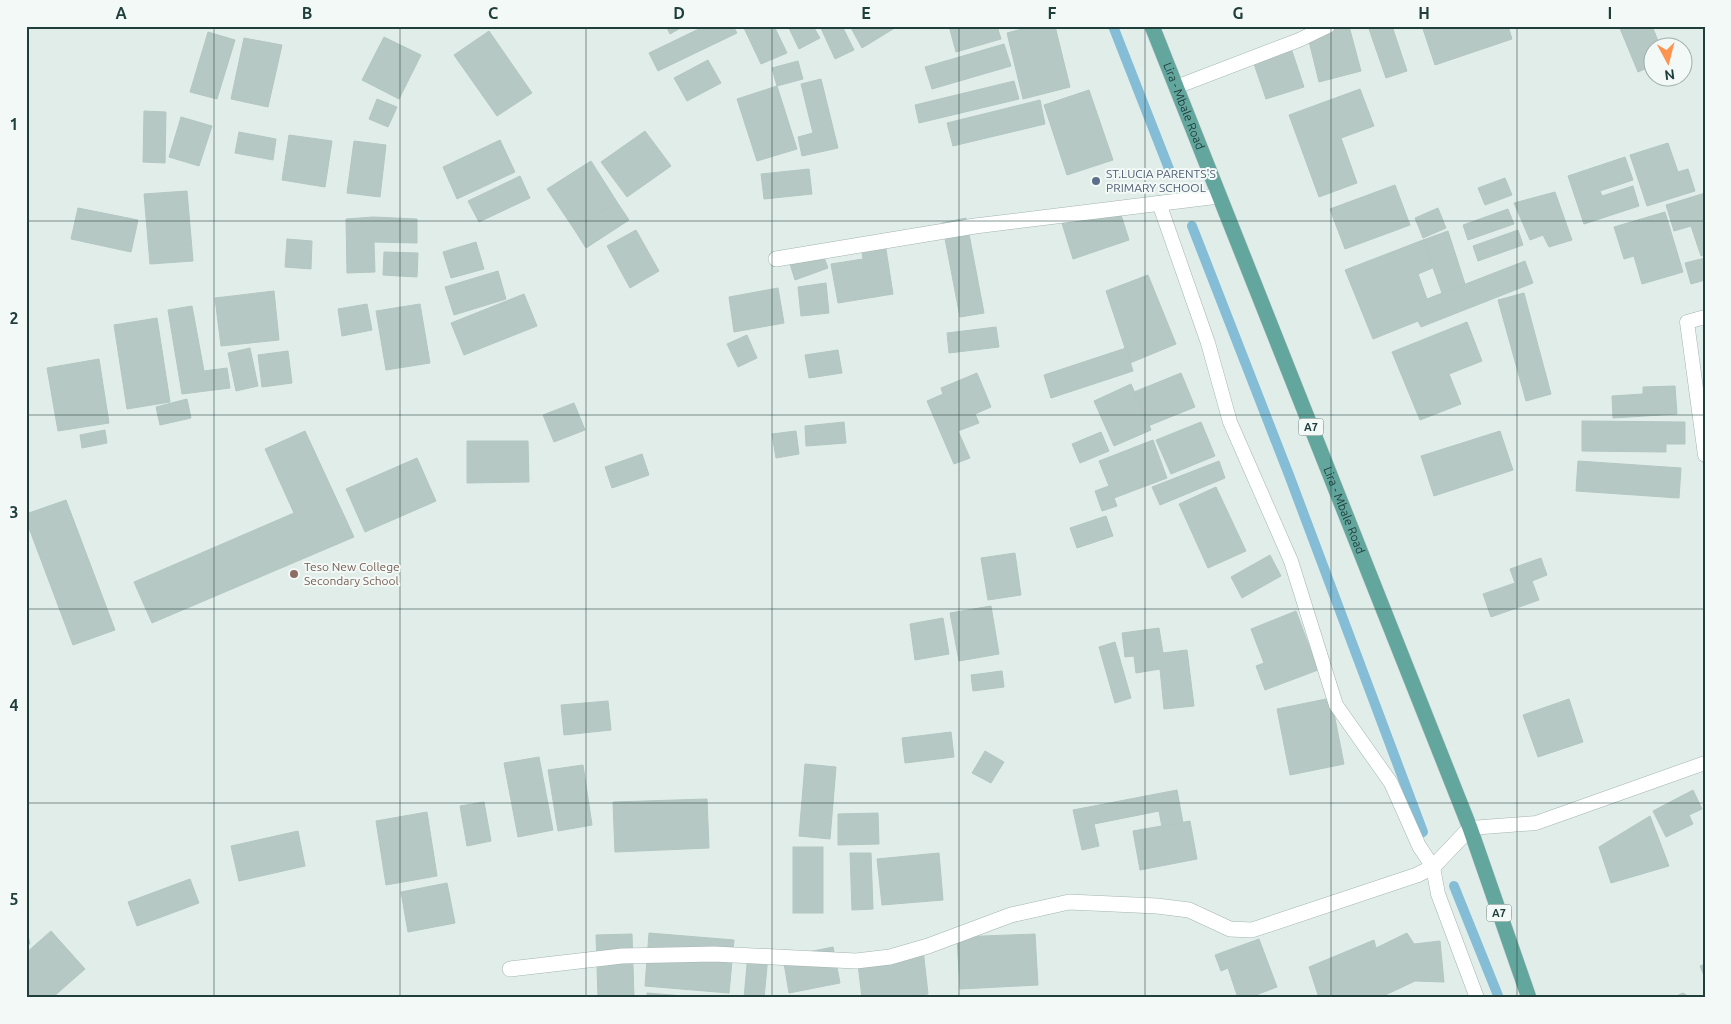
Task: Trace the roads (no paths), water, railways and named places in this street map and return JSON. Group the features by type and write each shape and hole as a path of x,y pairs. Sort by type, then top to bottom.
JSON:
{"main road":[{"name":"Lira - Mbale Road","path":"1152,26 1470,828 1529,998"}],"street":[{"path":"776,260 975,226 1219,196"},
{"path":"510,969 622,956 714,954 856,961 890,957 928,946 1011,915 1069,902 1156,906 1189,910 1230,928 1252,930 1417,875 1432,867 1470,828"}],"lane":[{"path":"1176,86 1300,40 1328,26"},
{"path":"1159,203 1208,343 1230,422 1291,561 1336,704 1391,783 1419,846 1432,867 1438,894 1477,998"},
{"path":"1705,317 1687,322 1705,456"},
{"path":"1470,828 1536,823 1705,763"}],"waterway":[{"path":"1113,26 1171,174"},
{"path":"1192,226 1289,475 1423,832"},
{"path":"1454,886 1499,998"}],"place":[{"name":"ST.LUCIA PARENTS'S PRIMARY SCHOOL","path":"1096,181"},
{"name":"Teso New College Secondary School","path":"294,574"}]}
